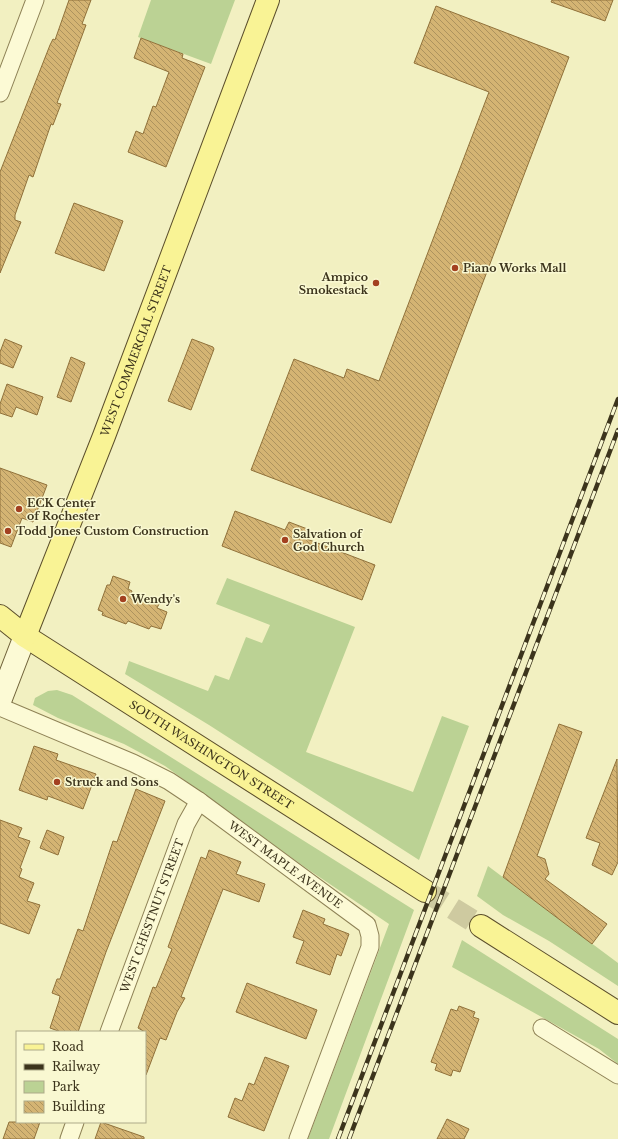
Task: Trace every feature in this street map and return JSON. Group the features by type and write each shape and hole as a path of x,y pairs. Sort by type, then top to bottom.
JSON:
{"main road":[{"name":"WEST COMMERCIAL STREET","path":"25,636 104,436 268,0"},
{"name":"SOUTH WASHINGTON STREET","path":"0,616 25,636 425,891"},
{"path":"481,926 618,1013"}],"street":[{"path":"0,93 35,0"},
{"name":"WEST COMMERCIAL STREET","path":"0,701 25,636"},
{"name":"WEST MAPLE AVENUE","path":"0,707 152,772 199,801 367,925 370,936 370,947 298,1139"},
{"name":"WEST CHESTNUT STREET","path":"109,1031 186,824 199,801"},
{"path":"542,1028 618,1075"},
{"path":"69,1139 75,1123"}],"green space":[{"path":"151,0 235,0 211,64 138,37"},
{"path":"227,578 355,627 306,752 413,792 442,716 469,726 419,860 209,725 125,674 129,661 208,691 215,675 229,680 246,637 262,643 270,625 216,604"},
{"path":"57,690 72,695 414,910 329,1139 308,1139 389,924 306,868 165,766 124,744 58,718 33,705 35,698 48,691"},
{"path":"488,866 618,963 618,986 549,941 503,915 477,896"},
{"path":"462,940 618,1039 618,1064 599,1049 452,967"}],"building":[{"path":"69,0 91,0 82,24 86,25 57,103 61,104 53,125 51,124 33,177 29,175 15,215 15,220 21,222 0,273 0,172 50,45 53,39 55,40"},
{"path":"552,0 613,0 605,21 551,2"},
{"name":"Piano Works Mall","path":"436,6 569,57 391,523 251,470 294,359 344,378 347,369 379,381 489,92 414,63"},
{"path":"141,38 183,54 182,58 205,67 166,167 128,152 136,131 143,134 153,106 156,107 169,72 134,58"},
{"path":"74,203 123,221 104,271 55,253"},
{"path":"5,339 22,346 13,368 0,363 0,352"},
{"path":"192,339 213,347 214,349 191,410 168,401"},
{"path":"71,357 85,363 71,402 57,397"},
{"path":"7,384 43,397 37,415 16,407 12,417 0,413 0,404"},
{"path":"0,468 47,485 33,522 22,518 11,547 0,543"},
{"path":"235,511 285,530 289,522 310,530 307,539 375,565 362,600 222,546"},
{"name":"Wendy's","path":"113,576 130,582 128,589 132,591 131,594 159,604 157,608 167,612 161,629 151,626 149,629 128,621 126,624 102,615 103,612 98,610 107,585 110,585"},
{"path":"559,724 582,732 537,856 545,859 549,874 545,879 607,924 592,944 503,877"},
{"name":"Struck and Sons","path":"34,746 58,754 56,760 96,774 83,809 48,796 47,800 19,790"},
{"path":"617,759 618,862 612,875 592,865 600,843 586,838"},
{"path":"136,789 165,801 106,952 78,1031 58,1031 50,1028 60,996 52,993 57,979 60,979 78,929 83,931 113,841 117,842"},
{"path":"0,820 22,828 18,837 30,841 20,868 22,869 19,877 34,883 27,901 40,905 29,934 0,923"},
{"path":"47,830 64,837 58,855 40,848"},
{"path":"209,850 241,862 236,874 265,884 259,902 223,889 181,997 185,998 177,1012 166,1040 160,1038 146,1075 146,1031 138,1028 153,987 156,988 172,949 168,947 201,857 206,859"},
{"path":"303,910 325,919 323,924 349,934 341,956 337,954 330,975 296,963 304,941 293,937"},
{"path":"247,983 317,1010 306,1039 236,1012"},
{"path":"459,1006 475,1012 473,1017 479,1019 460,1072 453,1070 451,1076 435,1070 437,1064 431,1062 451,1009 457,1011"},
{"path":"265,1057 289,1066 264,1131 228,1117 235,1098 242,1101 249,1083 254,1085"},
{"path":"447,1119 469,1129 464,1139 437,1139"},
{"path":"9,1122 40,1123 34,1139 3,1139"},
{"path":"101,1123 144,1137 144,1139 95,1139"}],"tunnel":[{"path":"425,891 481,926"}],"railway":[{"path":"338,1139 618,399"},
{"path":"349,1139 618,430"}],"place":[{"name":"Piano Works Mall","path":"455,268"},
{"name":"Ampico Smokestack","path":"376,283"},
{"name":"ECK Center of Rochester","path":"19,509"},
{"name":"Todd Jones Custom Construction","path":"8,531"},
{"name":"Salvation of God Church","path":"285,540"},
{"name":"Wendy's","path":"123,599"},
{"name":"Struck and Sons","path":"57,782"}]}
